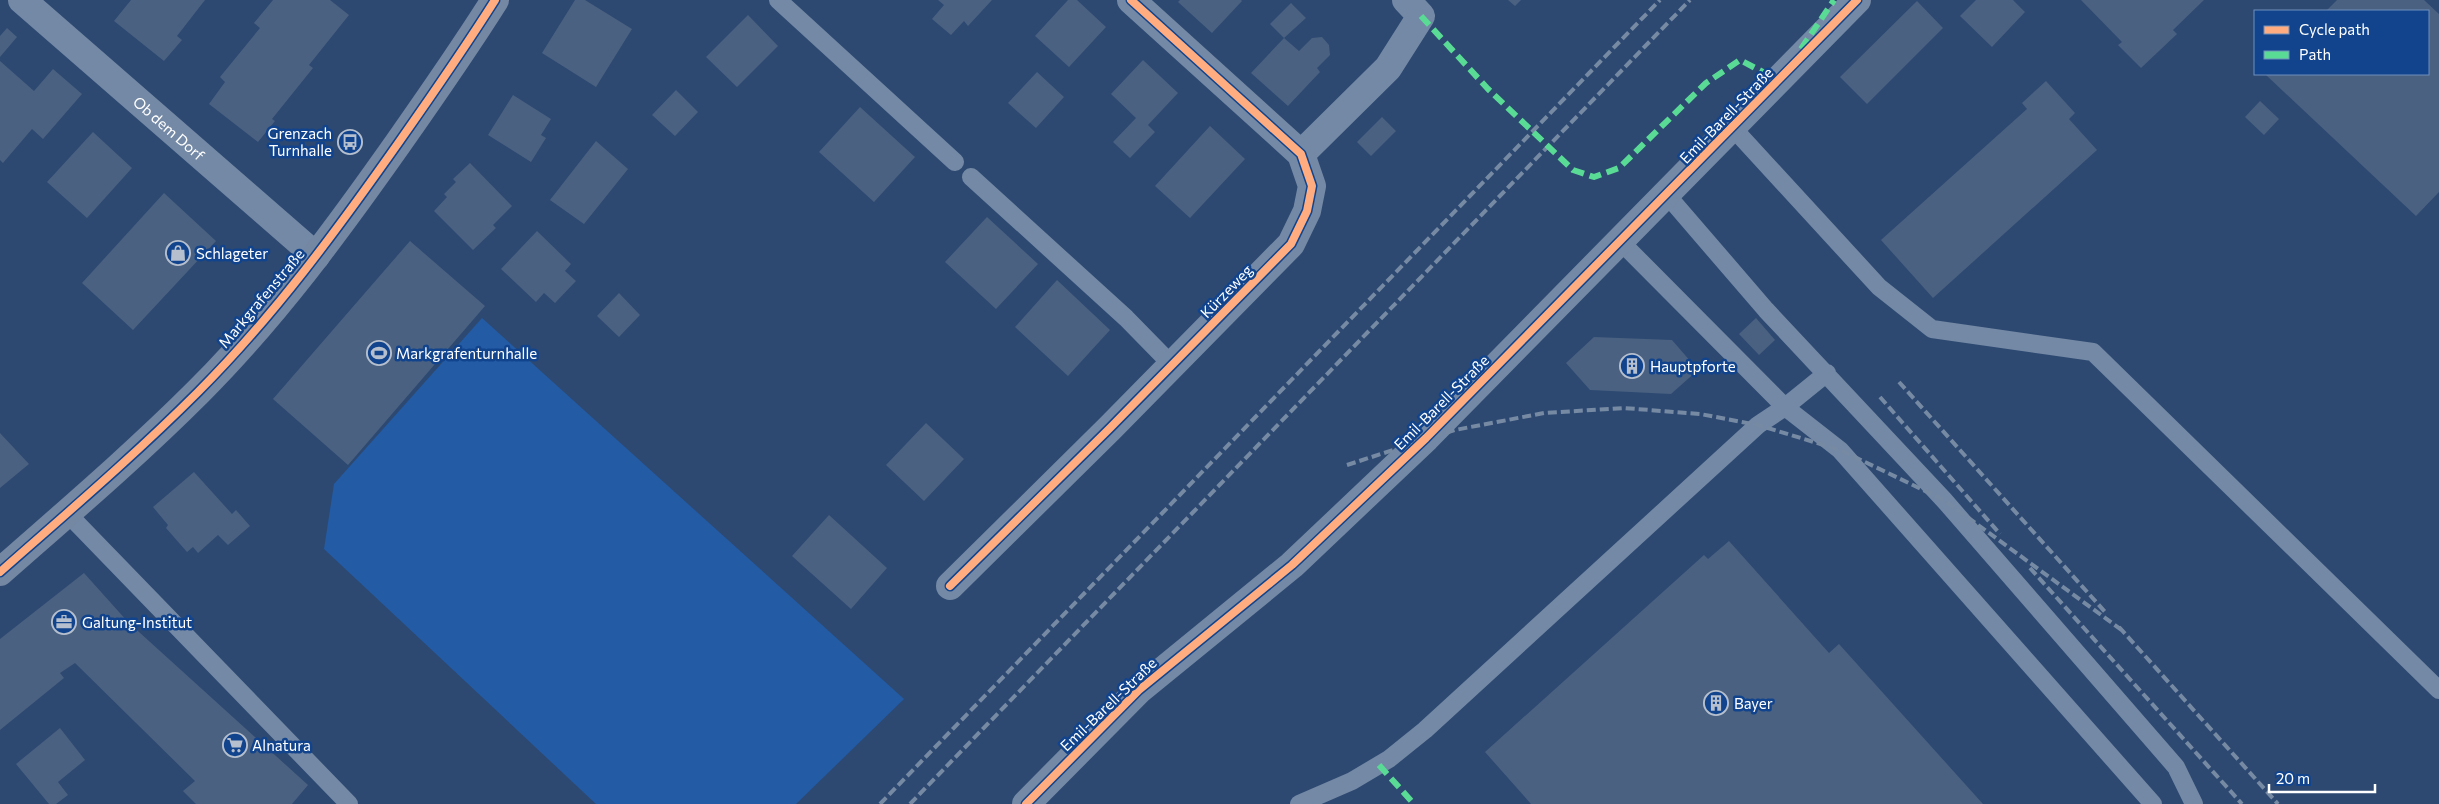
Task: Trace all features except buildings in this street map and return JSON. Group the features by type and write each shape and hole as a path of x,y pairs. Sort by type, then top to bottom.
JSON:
{"main road":[{"name":"Markgrafenstraße","path":"0,572 199,391 280,302 357,203 456,64 495,0"}],"street":[{"name":"Ob dem Dorf","path":"22,0 316,256"},
{"name":"Kürzeweg","path":"950,586 1291,244 1307,211 1312,186 1301,154 1131,0"},
{"path":"1301,154 1388,68 1421,16 1406,0"},
{"name":"Emil-Barell-Straße","path":"1026,804 1139,690 1285,571 1426,438 1857,0"}],"lane":[{"path":"778,0 956,162"},
{"path":"1733,128 1879,287 1932,329 2092,352 2439,690"},
{"path":"970,177 1126,318 1172,365"},
{"path":"1666,195 1766,310 1944,500 2176,767 2194,804"},
{"path":"1620,241 1785,407 1840,450 2153,804"},
{"path":"1299,804 1352,781 1396,753 1425,730 1758,425 1785,407 1827,373"},
{"path":"67,513 349,804"}],"shaded area":[{"path":"482,318 904,699 796,804 596,804 324,549 334,484"}],"railway":[{"path":"880,804 1660,0"},
{"path":"910,804 1690,0"},
{"path":"1899,382 2106,613"},
{"path":"1880,397 2000,534"},
{"path":"1347,465 1455,430 1544,413 1624,408 1700,414 1758,425 1840,450 1944,500 2123,631"},
{"path":"2030,568 2242,804"},
{"path":"2119,627 2278,804"}],"marked path":[{"path":"1801,49 1834,0"},
{"path":"1421,16 1488,89 1573,170 1594,177 1619,168 1706,83 1740,60 1780,81 1781,78"},
{"path":"1379,765 1414,804"}],"cycle path":[{"path":"0,572 150,438 198,392 279,303 352,208 436,89 495,0"},
{"path":"950,586 1110,428 1291,244 1307,211 1312,186 1301,154 1131,0"},
{"path":"1026,804 1139,690 1292,565 1426,438 1857,0"}],"place":[{"name":"Grenzach Turnhalle","path":"350,142"},
{"name":"Schlageter","path":"178,253"},
{"name":"Markgrafenturnhalle","path":"379,353"},
{"name":"Hauptpforte","path":"1632,366"},
{"name":"Galtung-Institut","path":"64,622"},
{"name":"Bayer","path":"1716,703"},
{"name":"Alnatura","path":"235,745"}]}
